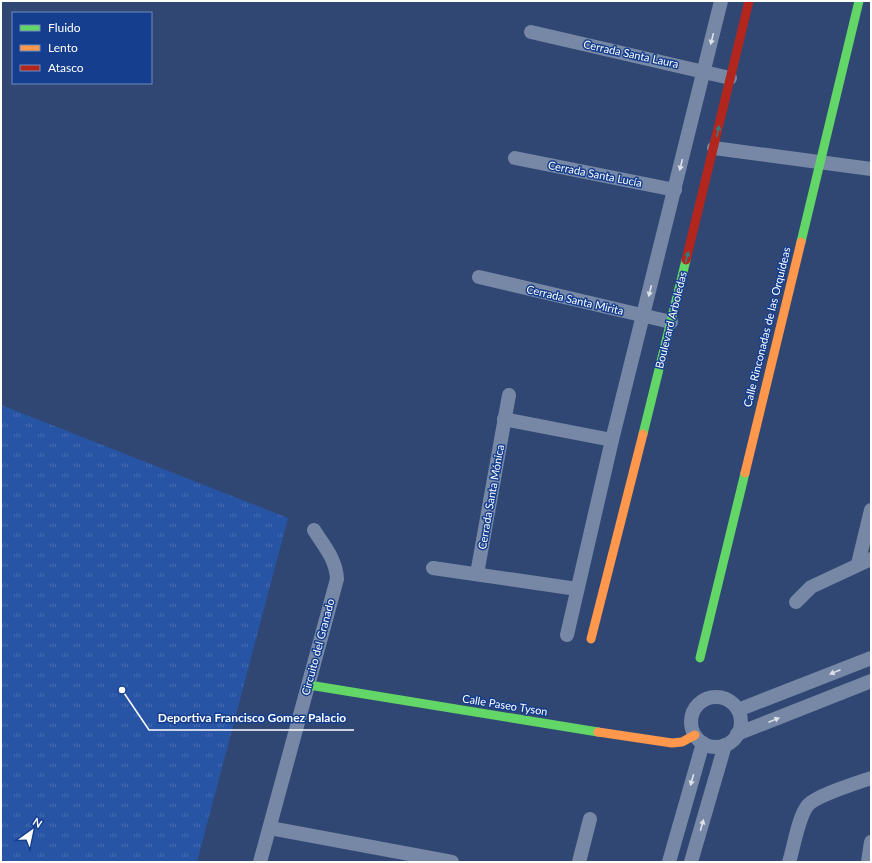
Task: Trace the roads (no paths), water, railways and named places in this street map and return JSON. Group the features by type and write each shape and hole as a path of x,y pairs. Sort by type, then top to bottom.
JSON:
{"street":[{"path":"567,635 612,440 721,1"},
{"name":"Boulevard Arboledas","path":"591,639 671,322 749,1"},
{"name":"Calle Rinconadas de las Orquídeas","path":"700,658 859,1"},
{"name":"Cerrada Santa Laura","path":"531,32 704,70 730,78"},
{"path":"714,148 819,164 871,169"},
{"name":"Cerrada Santa Lucía","path":"515,158 675,190"},
{"name":"Cerrada Santa Mirita","path":"479,277 671,322"},
{"name":"Cerrada Santa Mónica","path":"477,574 509,395"},
{"path":"504,419 612,440"},
{"path":"796,602 810,587 865,562 871,510"},
{"name":"Circuito del Granado","path":"260,862 337,579 333,559 314,530"},
{"path":"433,568 577,589"},
{"path":"738,710 871,658"},
{"path":"737,734 871,681"},
{"name":"Calle Paseo Tyson","path":"309,685 668,743 682,743 699,739"},
{"path":"713,697 723,698 732,703 738,710 740,726 737,734 725,745 718,746 699,739 691,726 692,716 696,706 704,700 713,697"},
{"path":"669,862 699,739"},
{"path":"691,862 725,745"},
{"path":"789,862 802,817 808,805 819,798 871,778"},
{"path":"580,862 590,819"},
{"path":"270,828 452,862"},
{"path":"868,862 871,842"}],"place":[{"name":"Deportiva Francisco Gomez Palacio","path":"122,690"}]}
